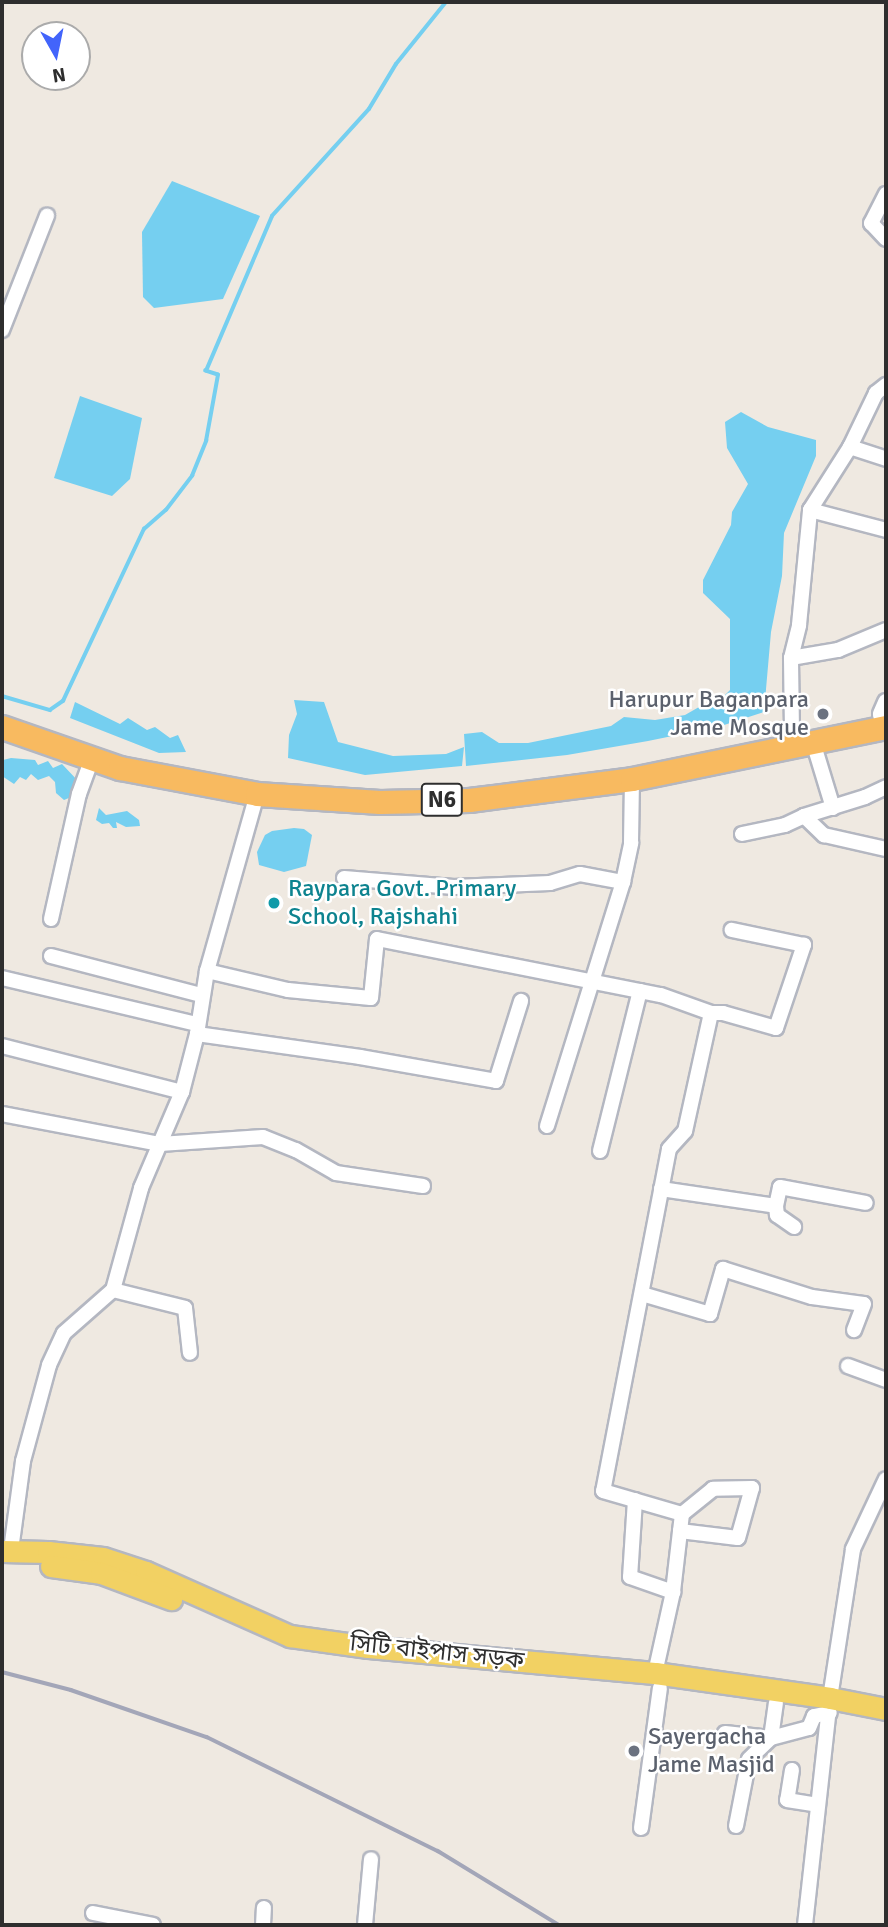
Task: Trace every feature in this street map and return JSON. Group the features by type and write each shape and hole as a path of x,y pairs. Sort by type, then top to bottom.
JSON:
{"highway":[{"name":"N6","path":"2,714 124,754 259,780 380,788 468,786 632,763 792,731 885,717"},
{"name":"N6","path":"2,727 120,768 257,794 380,803 469,800 632,779 813,742 885,717"}],"main road":[{"path":"4,1553 17,1562 101,1573 289,1647 657,1680 830,1705 886,1724"},
{"path":"657,1680 776,1703 886,1709"}],"street":[{"path":"886,194 871,223 886,239"},
{"path":"2,330 47,216"},
{"path":"792,731 791,658 799,625 810,510 850,447 876,393 886,385"},
{"path":"850,447 886,459"},
{"path":"810,510 886,530"},
{"path":"791,658 838,650 886,630"},
{"path":"813,742 833,808"},
{"path":"51,919 79,794 92,759"},
{"path":"547,1126 623,882 631,843 632,779"},
{"path":"742,834 785,825 886,787"},
{"path":"4,1553 23,1461 49,1365 64,1333 113,1290 141,1188 182,1092 207,971 257,794"},
{"path":"804,816 824,835 886,849"},
{"path":"344,878 454,887 550,883 580,874 623,882"},
{"path":"207,971 288,990 371,998 377,939 640,991 711,1013 723,1013 776,1028 804,945 732,930"},
{"path":"51,956 201,995"},
{"path":"2,978 197,1029 496,1081 521,1001"},
{"path":"600,1151 640,991"},
{"path":"682,1514 603,1491 669,1149 685,1131 711,1013"},
{"path":"2,1046 182,1092"},
{"path":"2,1114 160,1144 263,1137 296,1150 336,1173 423,1186"},
{"path":"794,1227 777,1215 780,1187 866,1203"},
{"path":"661,1189 776,1206"},
{"path":"642,1294 710,1314 723,1269 812,1297 864,1304 854,1330"},
{"path":"113,1290 185,1308 190,1353"},
{"path":"848,1366 886,1380"},
{"path":"805,1925 830,1705 853,1549 886,1479"},
{"path":"641,1828 657,1680 674,1592 680,1531 682,1514 713,1489 752,1488 738,1538 680,1531"},
{"path":"635,1500 630,1577 674,1592"},
{"path":"736,1826 749,1759 771,1738 776,1703"},
{"path":"725,1733 771,1738 809,1728 814,1716 830,1705"},
{"path":"792,1770 787,1800 818,1805"},
{"path":"365,1925 372,1859"},
{"path":"264,1908 264,1925"},
{"path":"93,1913 153,1925"}],"water":[{"path":"172,181 260,216 223,299 154,308 143,297 142,232"},
{"path":"80,396 142,418 130,479 112,496 54,478"},
{"path":"741,412 768,427 816,440 816,456 784,533 782,576 771,632 764,712 721,726 648,741 567,755 466,766 464,734 482,732 499,743 528,743 611,726 624,717 655,720 685,715 699,707 716,704 730,690 730,619 703,593 703,580 731,525 732,512 748,484 727,448 725,422"},
{"path":"294,700 324,702 338,742 393,756 446,754 464,747 462,766 365,775 288,758 289,735 297,714"},
{"path":"75,702 120,724 128,718 147,730 155,727 170,738 178,735 186,752 159,753 70,718"},
{"path":"3,760 35,760 38,765 48,761 53,768 62,764 79,782 76,795 64,800 56,793 55,782 49,776 38,780 31,774 26,780 20,777 14,784 2,776"},
{"path":"99,808 106,815 127,811 139,820 140,826 126,827 116,822 117,828 113,828 109,823 102,824 96,820"},
{"path":"304,829 312,835 306,866 284,872 259,865 257,852 265,835 272,831"}],"waterway":[{"path":"2,696 50,710 63,701 144,529 166,510 192,476 206,441 218,375 206,371 272,216 369,109 396,64 446,2"}],"railway":[{"path":"2,1672 71,1690 207,1737 438,1851 559,1925"}],"place":[{"name":"Harupur Baganpara Jame Mosque","path":"823,714"},
{"name":"Raypara Govt. Primary School, Rajshahi","path":"274,903"},
{"name":"Sayergacha Jame Masjid","path":"634,1751"}]}
